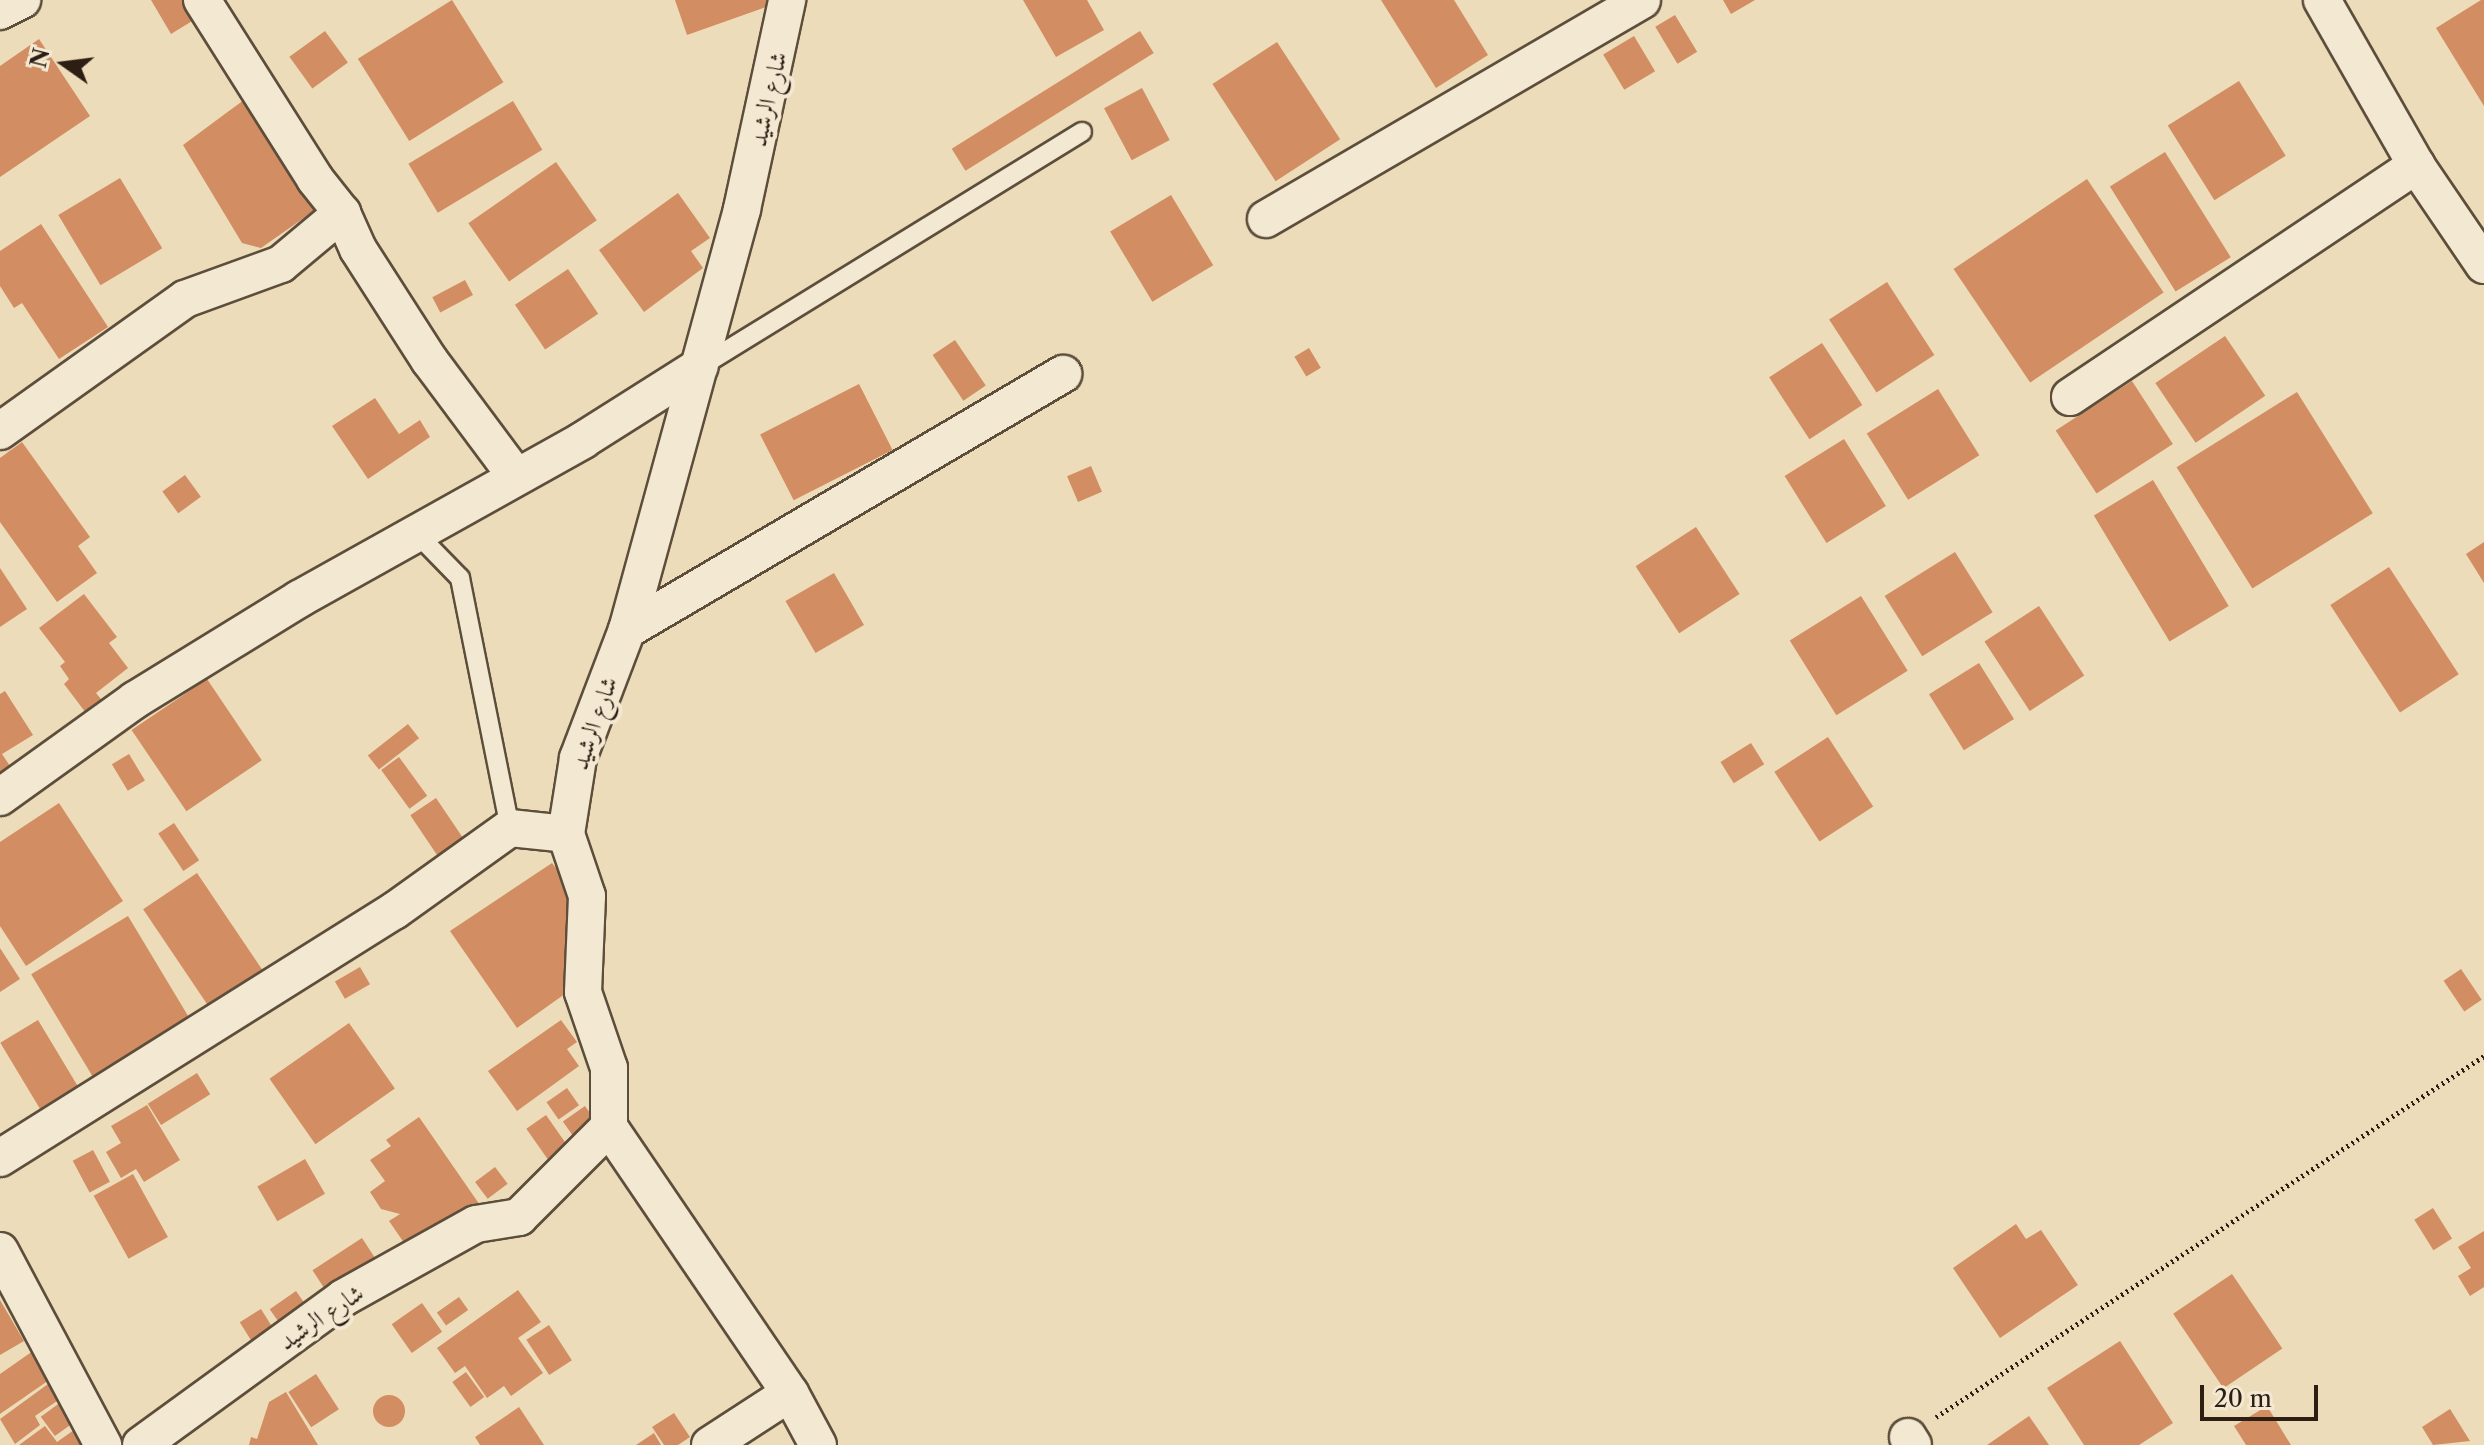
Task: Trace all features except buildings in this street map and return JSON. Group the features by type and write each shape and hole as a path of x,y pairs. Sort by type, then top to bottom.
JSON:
{"street":[{"path":"0,11 22,0"},
{"path":"202,0 315,179 342,213 358,249 430,361 515,475"},
{"name":"شارع الرشيد","path":"141,1445 343,1298 476,1224 519,1217 609,1127 609,1068 583,992 587,896 566,834 578,758 627,630 700,366 742,209 787,0"},
{"path":"1266,219 1642,0"},
{"path":"2322,0 2416,165 2484,265"},
{"path":"2070,397 2416,165"},
{"path":"0,431 185,299 281,264 342,213"},
{"path":"0,797 147,692 299,599 418,535 700,366"},
{"path":"627,630 1063,374"},
{"path":"0,1158 394,911 510,828 566,834"},
{"path":"609,1127 790,1393 818,1445"},
{"path":"0,1251 103,1445"},
{"path":"710,1445 790,1393"}],"lane":[{"path":"700,366 1082,132"},
{"path":"418,535 460,578 510,828"}],"path":[{"path":"1910,1441 2484,1056"}]}
